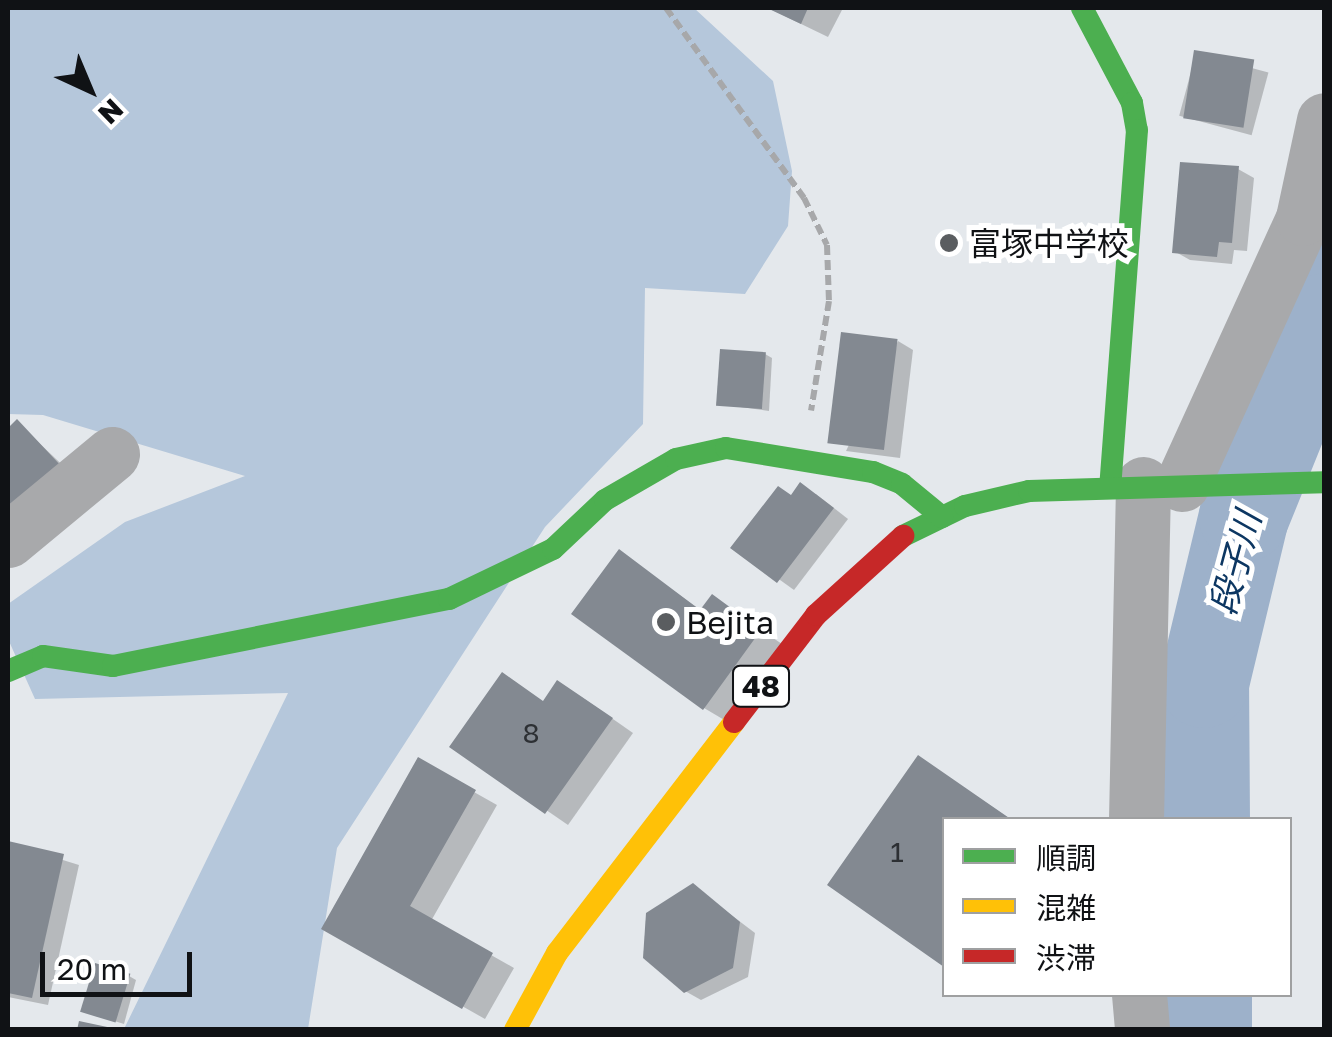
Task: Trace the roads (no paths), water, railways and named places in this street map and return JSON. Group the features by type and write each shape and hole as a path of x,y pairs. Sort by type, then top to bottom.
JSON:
{"street":[{"path":"1082,8 1132,102 1137,130 1145,484 1136,817"},
{"path":"1145,484 1303,218 1324,120"},
{"path":"8,671 43,656 113,666 449,599 554,549 605,500 676,459 726,448 805,456 902,484 942,517"},
{"path":"8,540 112,454"},
{"name":"48","path":"516,1030 557,953 816,615 889,543 942,517 1029,491 1145,484 1324,482"},
{"path":"1140,997 1142,1030"}],"waterway":[{"name":"段子川","path":"1205,817 1204,683 1244,517 1324,319"},
{"name":"段子川","path":"1207,997 1207,1030"}],"place":[{"name":"富塚中学校","path":"949,243"},
{"name":"Bejita","path":"666,622"}]}
